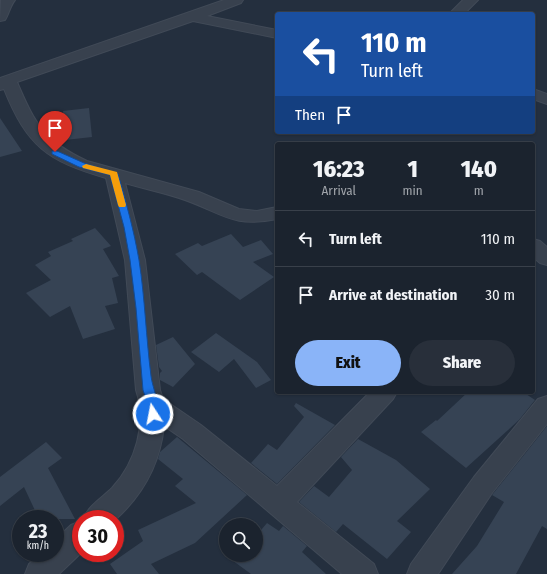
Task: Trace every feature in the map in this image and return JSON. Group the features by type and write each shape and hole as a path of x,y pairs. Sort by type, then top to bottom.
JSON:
{"street":[{"path":"0,17 3,6 8,0"},
{"path":"236,0 194,17 66,58 4,82 26,122 43,144 68,159 114,174 192,196 236,215 257,217 275,213"},
{"path":"458,12 471,0"},
{"path":"194,17 275,34"},
{"path":"535,95 547,99"},
{"path":"107,510 127,491 144,462 153,423 153,405 148,390 135,260 114,174"},
{"path":"535,248 547,258"},
{"path":"278,503 383,394"},
{"path":"153,405 192,432 364,574"},
{"path":"421,574 483,485 547,406"},
{"path":"39,574 72,543"}],"building":[{"path":"89,108 92,137 65,140 63,111"},
{"path":"0,118 22,151 0,157"},
{"path":"95,228 111,246 103,249 119,276 112,278 118,303 105,306 115,329 83,339 70,306 50,317 26,293 51,280 35,265 51,256 48,252 73,241 71,239"},
{"path":"231,234 243,247 261,240 273,254 253,262 274,277 240,300 202,272 197,275 175,254 198,243 202,246"},
{"path":"216,333 257,362 271,380 256,388 234,359 219,372 191,352"},
{"path":"173,337 195,364 173,387 160,380 160,373 162,371 159,367 156,345"},
{"path":"466,394 526,394 535,400 519,420 466,468 421,432 436,420 437,421"},
{"path":"296,403 335,425 277,484 251,463 268,444 277,450 304,417 294,406"},
{"path":"547,426 547,529 542,526 516,574 452,574 477,546 504,502 492,495"},
{"path":"177,437 247,495 222,518 219,518 219,521 195,543 151,564 159,574 117,574 110,564 113,562 124,562 124,554 143,541 138,530 196,503 175,486 183,479 158,459 160,452"},
{"path":"358,439 396,460 430,489 397,521 411,532 387,559 343,524 336,532 299,502 314,486 329,497 352,470 341,457"},
{"path":"46,442 62,458 48,468 72,513 72,519 64,519 64,510 35,510 24,487 0,506 0,477"},
{"path":"267,523 279,531 283,526 307,546 302,552 326,574 251,574 235,562 263,562 263,528"}],"slow traffic":[{"path":"86,166 114,174 122,205"}],"route":[{"path":"55,152 81,165 114,174 135,260 141,308 146,374 148,390 153,405 153,414"}]}
